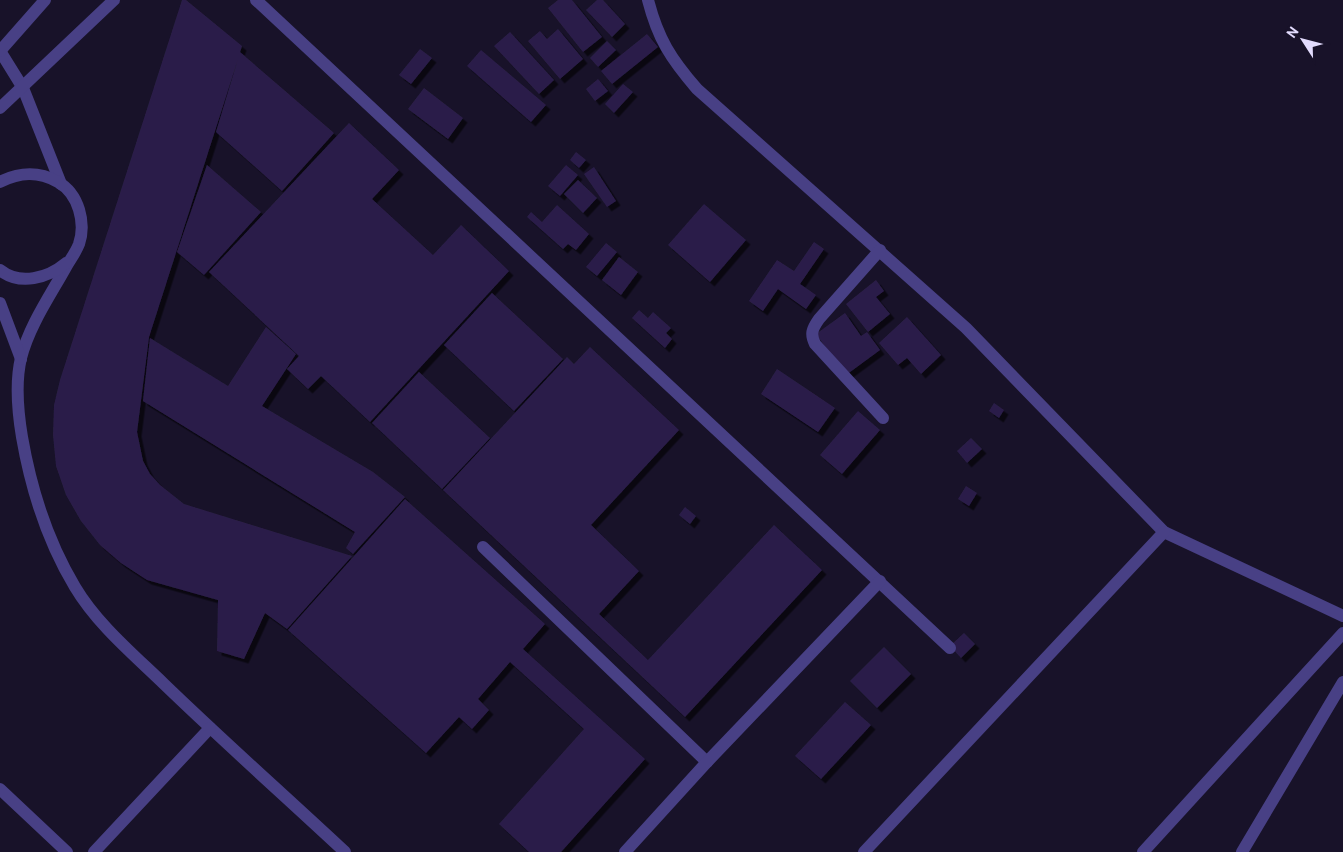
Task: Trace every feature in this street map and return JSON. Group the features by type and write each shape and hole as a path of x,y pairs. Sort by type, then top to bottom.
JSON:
{"street":[{"path":"0,108 114,0"},
{"path":"256,0 950,648"},
{"path":"648,0 653,22 662,44 677,66 697,89 966,328 1164,532 1343,616"},
{"path":"41,1 0,51 23,88 61,184"},
{"path":"0,182 13,176 30,173 46,176 61,184 73,196 80,212 82,228 79,245 37,318 21,359 18,381 22,436 31,477 42,516 75,588 97,617 123,644 210,728 346,852"},
{"path":"880,250 819,319 813,328 811,336 815,344 883,418"},
{"path":"0,270 22,278 40,278 57,271 70,260"},
{"path":"0,302 21,359"},
{"path":"864,852 1164,532"},
{"path":"483,547 707,762"},
{"path":"625,852 707,762 880,581"},
{"path":"1143,852 1343,633"},
{"path":"1242,852 1343,682"},
{"path":"94,852 210,728"},
{"path":"0,789 66,852"}],"building":[{"path":"182,0 186,0 242,46 240,52 334,133 282,191 216,132 238,59 149,337 137,432 143,461 150,474 160,485 184,504 352,556 287,629 265,613 244,659 217,651 218,600 147,580 121,563 100,545 81,521 66,495 56,466 53,435 54,405 60,380"},
{"path":"558,0 572,0 602,37 583,52 548,8"},
{"path":"597,0 603,0 625,24 612,37 586,10"},
{"path":"558,29 583,59 560,79 528,41 540,31 547,39"},
{"path":"510,32 554,80 539,94 494,46"},
{"path":"647,34 658,47 612,84 601,71"},
{"path":"607,41 616,50 598,67 590,58"},
{"path":"420,49 432,58 411,84 399,75"},
{"path":"481,50 546,105 531,122 467,66"},
{"path":"598,79 608,91 595,101 586,89"},
{"path":"623,84 633,92 614,113 605,104"},
{"path":"424,88 463,118 448,139 408,109"},
{"path":"349,123 399,170 372,199 433,255 461,225 509,271 370,422 321,376 308,389 287,369 299,356 209,272"},
{"path":"576,152 586,160 579,168 570,160"},
{"path":"207,165 261,212 204,275 177,252"},
{"path":"566,165 578,175 560,196 548,186"},
{"path":"594,167 616,201 607,207 584,174"},
{"path":"578,180 597,198 583,213 564,194"},
{"path":"704,204 746,240 710,282 668,245"},
{"path":"557,205 589,234 576,250 568,244 563,249 527,217 531,212 542,222"},
{"path":"814,242 824,249 800,284 816,295 806,309 778,289 763,311 749,301 777,260 794,271"},
{"path":"606,243 617,252 597,276 586,267"},
{"path":"619,257 638,272 621,295 602,280"},
{"path":"876,280 884,291 876,297 890,314 868,332 846,304"},
{"path":"492,293 563,359 514,411 444,345"},
{"path":"639,310 648,318 653,312 671,328 666,333 672,339 665,348 632,318"},
{"path":"845,313 861,336 867,332 880,350 846,375 816,334"},
{"path":"907,317 941,355 921,374 907,358 898,365 879,343"},
{"path":"266,327 296,354 262,406 373,472 405,497 353,554 346,548 355,532 143,401 150,338 228,386"},
{"path":"590,347 679,430 591,525 639,571 599,614 648,660 774,525 822,570 685,717 443,490 567,357 574,364"},
{"path":"777,369 835,408 818,432 761,394"},
{"path":"419,372 490,438 442,489 372,423"},
{"path":"994,403 1004,410 999,418 989,411"},
{"path":"858,411 880,430 842,474 820,455"},
{"path":"971,438 982,449 967,463 957,451"},
{"path":"966,486 977,493 969,506 958,499"},
{"path":"405,499 545,624 523,649 645,759 561,852 529,852 499,824 584,729 510,662 478,699 489,710 472,729 459,717 426,753 288,630"},
{"path":"685,507 696,516 690,524 679,515"},
{"path":"964,633 975,644 961,658 950,646"},
{"path":"884,647 911,674 877,708 850,681"},
{"path":"845,702 871,725 821,779 795,756"}]}
